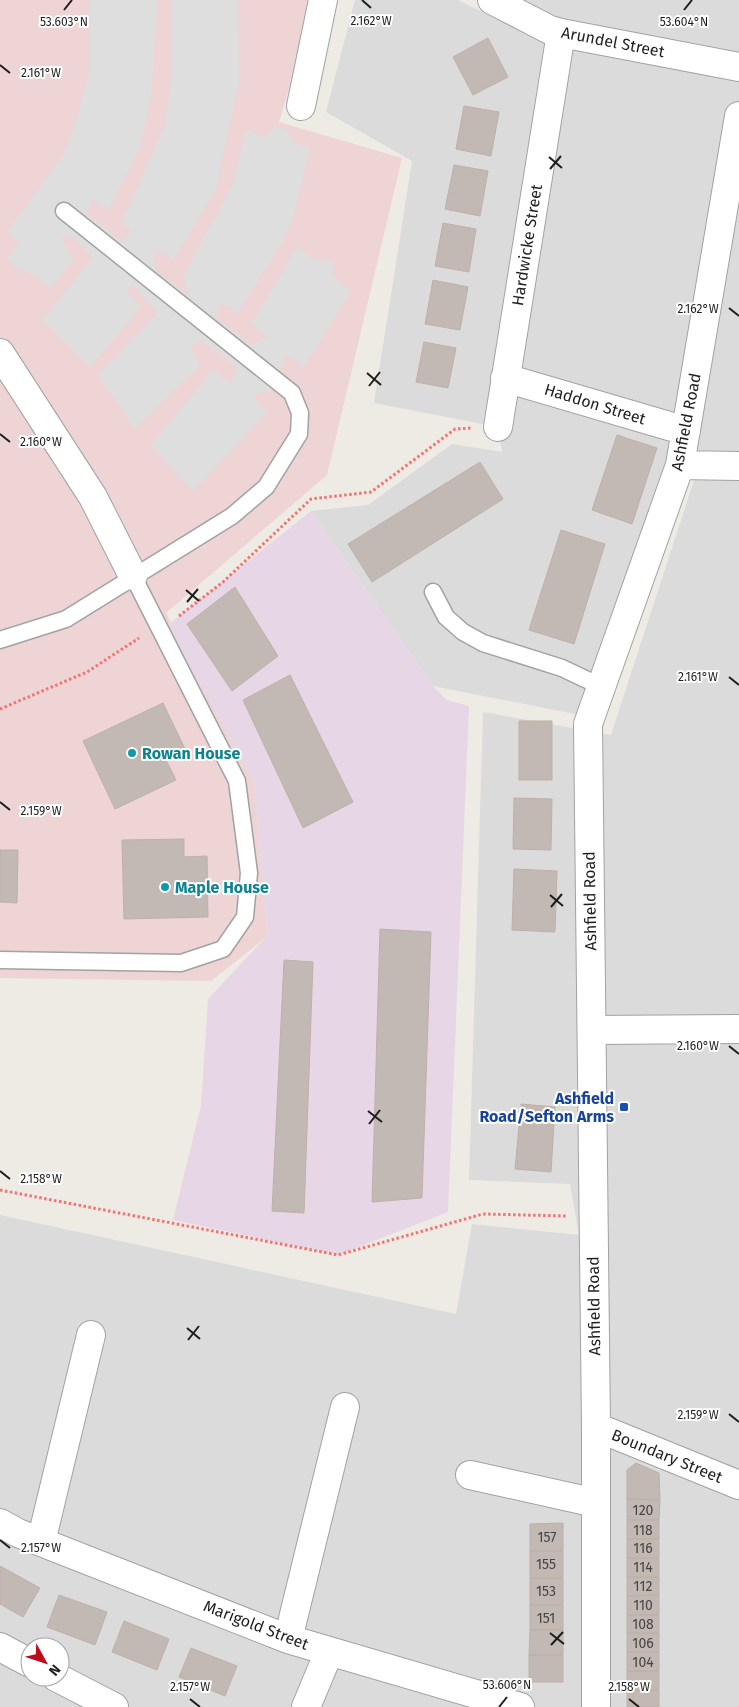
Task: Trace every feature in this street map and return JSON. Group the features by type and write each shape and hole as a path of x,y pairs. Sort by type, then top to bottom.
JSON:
{"street":[{"path":"301,106 323,0"},
{"name":"Arundel Street","path":"492,0 550,30 561,33 739,67"},
{"name":"Hardwicke Street","path":"498,427 561,33"},
{"name":"Ashfield Road","path":"596,1707 596,1427 588,724 680,465 739,116"},
{"path":"0,353 93,497 133,576"},
{"name":"Haddon Street","path":"505,378 686,431"},
{"path":"680,465 739,466"},
{"path":"592,1030 739,1029"},
{"path":"41,1542 91,1335"},
{"path":"288,1639 345,1408"},
{"name":"Boundary Street","path":"596,1427 739,1485"},
{"path":"470,1475 596,1503"},
{"name":"Marigold Street","path":"0,1522 18,1533 288,1639 457,1698 520,1707"},
{"path":"0,1648 20,1658"},
{"path":"306,1707 329,1652"},
{"path":"70,1684 114,1707"}],"lane":[{"path":"0,640 66,619 232,516 266,487 299,434 300,413 292,393 64,211"},
{"path":"0,960 181,963 224,949 245,917 249,873 237,781 133,576"},
{"path":"433,592 446,617 463,632 483,642 562,668 602,687"}],"path":[{"path":"174,620 223,582 311,499 371,492 455,429 498,427"},
{"path":"0,709 87,672 158,626"},
{"path":"0,1190 338,1256 483,1214 593,1216"}],"shaded area":[{"path":"0,0 315,0 279,122 402,158 327,475 166,613 254,782 268,936 211,981 0,978"},
{"path":"90,0 158,0 151,95 140,148 108,210 92,200 86,214 123,242 131,230 122,222 165,125 172,73 172,0 238,0 239,81 216,189 174,259 157,250 153,259 157,272 190,296 183,276 233,185 246,131 266,137 275,127 287,130 293,141 310,149 293,217 282,243 238,313 221,303 215,317 252,346 267,337 252,324 297,247 314,260 333,261 333,276 351,291 304,367 286,355 272,389 253,396 267,413 193,491 151,445 213,370 231,384 237,367 202,340 190,346 200,365 135,429 98,375 158,313 132,284 127,292 141,307 90,367 43,320 92,258 71,235 61,238 73,260 50,288 37,276 19,270 6,259 19,243 7,232 63,155 74,128 90,70"},
{"path":"355,0 458,0 497,19 502,0 739,0 739,474 687,475 605,720 433,686 311,511 368,505 452,444 502,452 498,427 374,403 412,161 326,112"},
{"path":"694,480 739,480 739,1707 0,1707 0,1215 456,1314 472,1224 579,1235 570,1184 469,1180 483,712 611,735"},
{"path":"311,511 433,686 447,700 469,706 448,1212 338,1255 173,1220 201,1106 208,999 268,935 254,782 167,626"}],"building":[{"path":"488,38 508,77 473,95 453,57"},
{"path":"464,106 499,112 491,156 456,149"},
{"path":"454,165 488,171 480,216 445,209"},
{"path":"443,223 476,229 469,272 435,266"},
{"path":"433,280 468,287 460,330 425,324"},
{"path":"424,342 456,348 448,388 416,382"},
{"path":"617,435 657,448 632,524 592,510"},
{"path":"480,462 503,499 372,582 348,544"},
{"path":"561,530 605,544 574,644 529,630"},
{"path":"235,587 278,656 232,691 187,624"},
{"path":"290,675 353,802 303,828 243,700"},
{"name":"Rowan House","path":"163,703 185,749 165,758 176,780 115,809 83,741"},
{"path":"519,721 552,721 552,780 519,780"},
{"path":"514,798 552,799 551,850 513,849"},
{"name":"Maple House","path":"184,839 184,857 207,856 208,917 124,919 122,840"},
{"path":"0,850 18,850 17,903 0,902"},
{"path":"514,869 557,871 555,932 512,930"},
{"path":"380,929 431,932 422,1198 372,1202"},
{"path":"284,960 313,962 304,1213 272,1211"},
{"path":"521,1104 555,1107 551,1172 515,1169"},
{"path":"636,1463 659,1473 660,1500 627,1499 627,1470"},
{"path":"627,1499 660,1500 659,1520 627,1520"},
{"path":"627,1520 659,1520 659,1539 627,1539"},
{"path":"563,1523 563,1551 530,1551 530,1524"},
{"path":"627,1539 659,1539 659,1558 627,1558"},
{"path":"530,1551 563,1551 563,1578 530,1578"},
{"path":"627,1558 659,1558 659,1577 627,1577"},
{"path":"0,1566 40,1588 23,1617 0,1604"},
{"path":"627,1577 659,1577 659,1595 627,1596"},
{"path":"530,1578 563,1578 563,1605 530,1605"},
{"path":"59,1595 107,1612 95,1645 47,1627"},
{"path":"659,1595 659,1615 627,1615 627,1596"},
{"path":"530,1605 563,1605 563,1630 530,1630"},
{"path":"627,1615 659,1615 659,1633 627,1633"},
{"path":"124,1621 169,1639 157,1670 112,1652"},
{"path":"530,1630 563,1630 563,1655 529,1655"},
{"path":"627,1633 659,1633 659,1652 627,1652"},
{"path":"191,1648 237,1666 225,1696 179,1677"},
{"path":"627,1652 659,1652 659,1671 627,1671"},
{"path":"529,1655 563,1655 563,1682 529,1682"},
{"path":"627,1671 659,1671 659,1690 627,1690"},
{"path":"627,1690 659,1690 659,1707 627,1707"}],"place":[{"name":"Rowan House","path":"132,753"},
{"name":"Maple House","path":"165,887"},
{"name":"Ashfield Road/Sefton Arms","path":"624,1107"}]}
